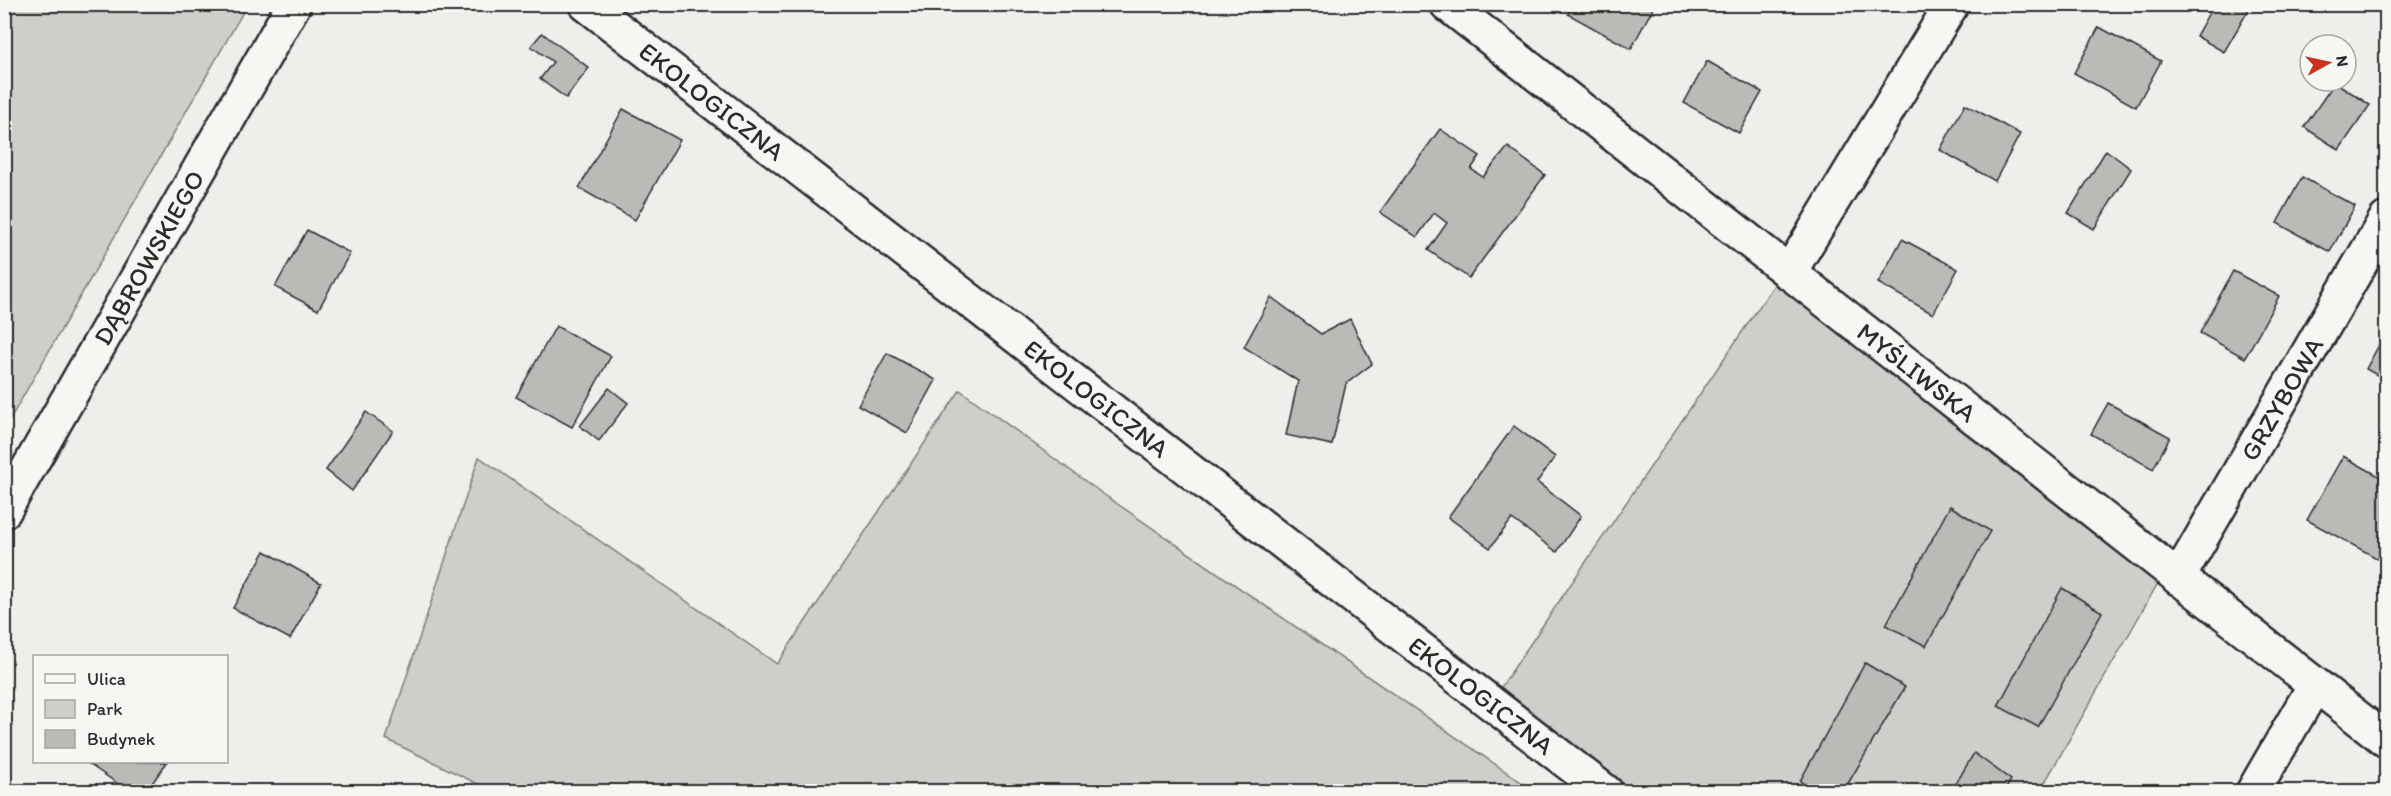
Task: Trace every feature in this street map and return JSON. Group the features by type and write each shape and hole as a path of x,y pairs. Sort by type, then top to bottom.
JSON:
{"street":[{"name":"DĄBROWSKIEGO","path":"4,511 294,4"},
{"name":"EKOLOGICZNA","path":"586,4 1606,792"},
{"name":"MYŚLIWSKA","path":"1447,4 2386,740"},
{"path":"1789,273 1952,4"},
{"name":"GRZYBOWA","path":"2178,578 2386,219"},
{"path":"2253,792 2315,685"}],"green space":[{"path":"4,5 247,5 5,428"},
{"path":"1778,279 2166,569 2040,791 1627,791 1501,687"},
{"path":"960,390 1103,494 1534,791 492,791 386,739 479,457 777,664"}],"building":[{"path":"1573,4 1655,4 1631,49 1568,14"},
{"path":"2214,4 2252,4 2224,52 2196,36"},
{"path":"2099,27 2161,61 2136,107 2074,73"},
{"path":"542,33 589,68 566,98 540,79 553,62 531,46"},
{"path":"1707,61 1762,92 1739,133 1684,103"},
{"path":"2327,93 2352,93 2370,105 2339,150 2304,127"},
{"path":"1965,104 2020,134 1995,181 1940,150"},
{"path":"623,109 680,140 635,220 579,188"},
{"path":"1440,129 1480,156 1471,169 1483,177 1508,147 1545,175 1469,278 1428,250 1447,223 1434,213 1417,237 1380,212"},
{"path":"2106,150 2131,169 2094,229 2068,213"},
{"path":"2302,177 2355,206 2330,252 2277,223"},
{"path":"307,230 350,253 318,310 275,287"},
{"path":"1902,239 1958,269 1933,314 1878,283"},
{"path":"2233,271 2279,296 2245,358 2200,333"},
{"path":"1271,297 1321,334 1350,319 1372,364 1346,384 1332,445 1286,435 1298,381 1244,347"},
{"path":"556,326 611,356 572,427 516,397"},
{"path":"2386,332 2386,380 2366,369"},
{"path":"887,353 936,380 907,433 858,405"},
{"path":"609,388 628,403 599,441 580,426"},
{"path":"2108,403 2170,437 2153,469 2091,434"},
{"path":"366,412 393,431 352,491 326,470"},
{"path":"1514,426 1555,457 1537,482 1581,516 1557,552 1512,519 1490,548 1448,517"},
{"path":"2343,456 2386,480 2386,553 2382,561 2307,520"},
{"path":"1950,506 1990,531 1926,646 1886,625"},
{"path":"265,551 321,583 290,639 233,608"},
{"path":"2062,588 2102,612 2038,727 1998,706"},
{"path":"1865,663 1905,687 1843,792 1815,792 1800,781"},
{"path":"1974,753 2011,780 2004,792 1951,792"},
{"path":"87,763 166,763 146,792 130,792"}]}
